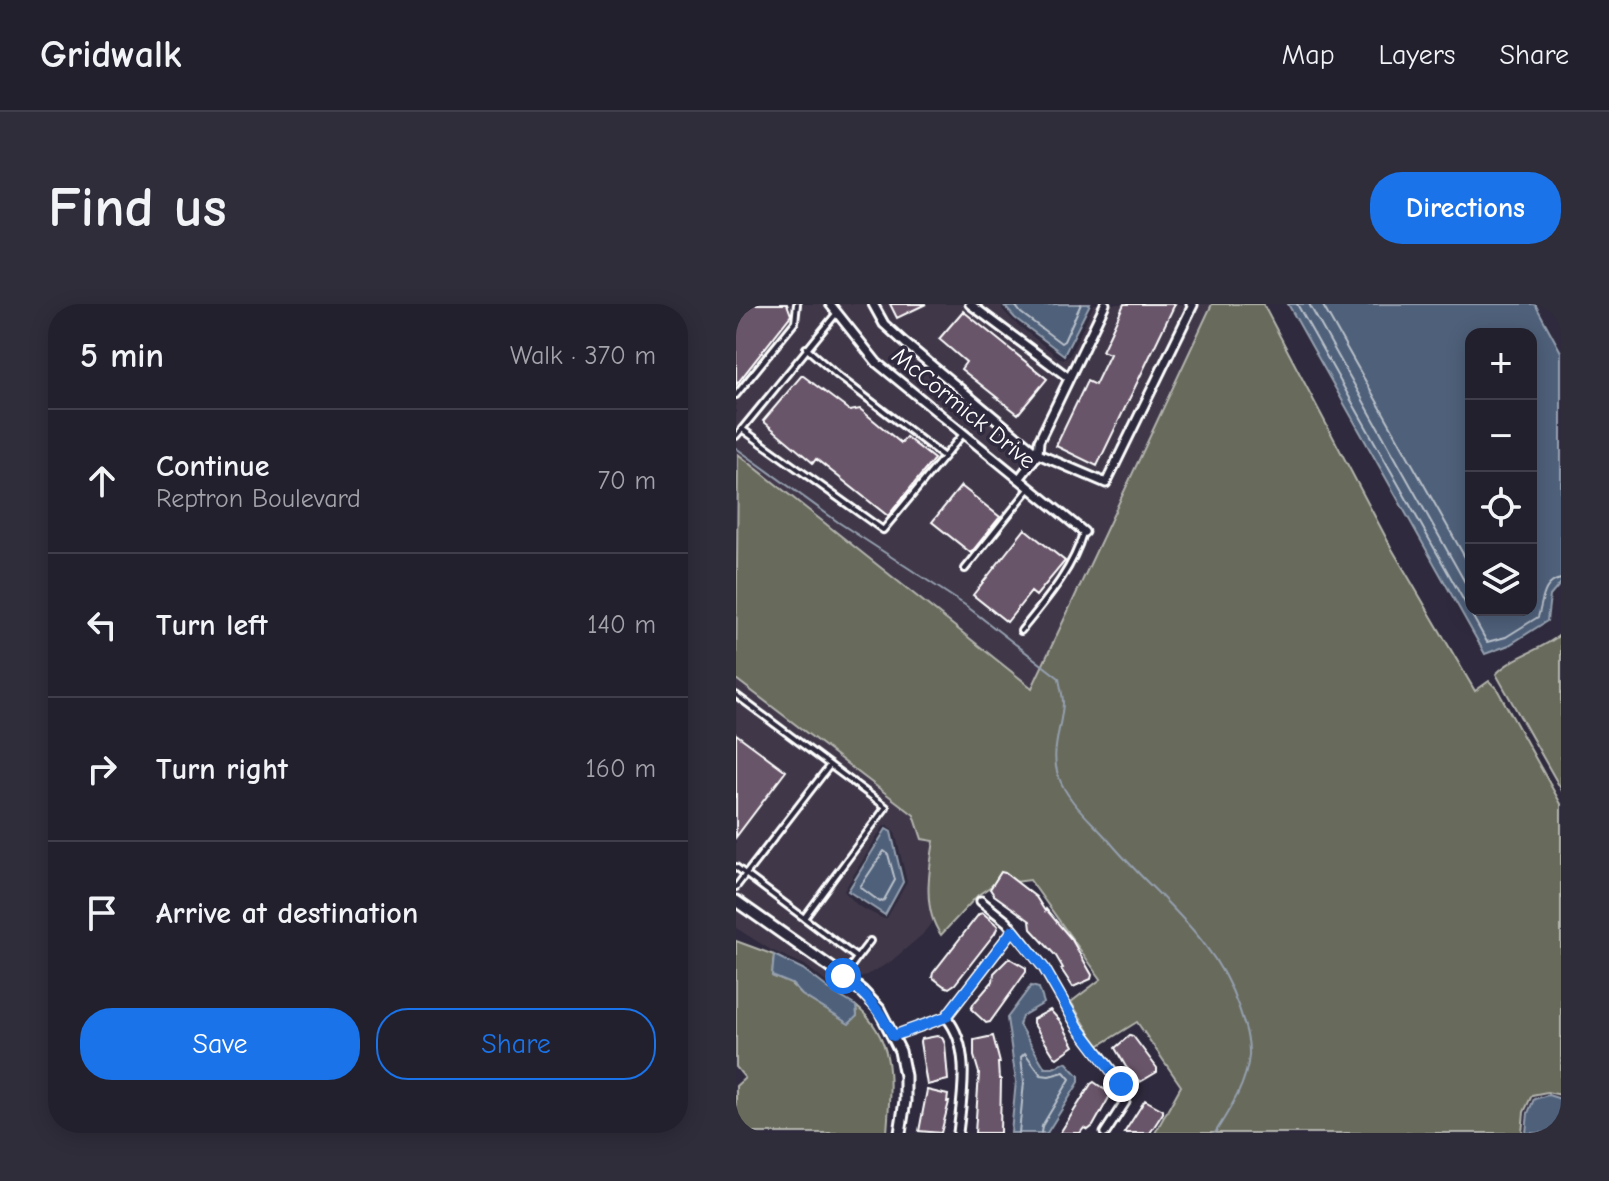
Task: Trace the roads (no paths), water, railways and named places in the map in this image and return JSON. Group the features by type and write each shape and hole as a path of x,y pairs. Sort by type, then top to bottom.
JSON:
{"street":[{"name":"McCormick Drive","path":"830,304 877,363 1084,532"},
{"path":"873,304 884,324 1038,454 1106,483 1191,304"},
{"path":"970,304 1069,378"},
{"path":"1019,479 1038,454 1039,441 1105,304"},
{"path":"736,901 843,976 879,1009 900,1051 905,1076 900,1133"},
{"path":"981,901 1013,930 1044,968 1078,1027 1124,1087 1125,1102 1105,1133"},
{"path":"893,1036 946,1017 1013,930"},
{"path":"946,1017 956,1029 963,1068 958,1133"}],"lane":[{"path":"736,395 795,322 797,304"},
{"path":"736,436 836,314"},
{"path":"806,348 944,457"},
{"path":"742,429 883,530 963,434"},
{"path":"965,569 1030,488"},
{"path":"1021,631 1076,556 1084,532"},
{"path":"736,695 886,807 804,918"},
{"path":"736,887 830,765"},
{"path":"736,867 857,958"},
{"path":"843,976 870,941"}],"water":[{"path":"1090,304 1064,355 1005,307"},
{"path":"1288,304 1535,304 1561,352 1561,583 1550,596 1547,621 1509,645 1485,654"},
{"path":"886,829 891,832 903,882 885,915 848,891"},
{"path":"774,955 803,969 856,1006 857,1016 849,1024 802,995 792,984 772,976"},
{"path":"1031,986 1039,988 1044,1003 1022,1016 1019,1025 1045,1068 1066,1062 1079,1076 1079,1082 1047,1133 1011,1133 1016,1081 1007,1018"},
{"path":"1548,1095 1561,1099 1561,1133 1526,1133 1528,1113 1534,1099"}],"waterway":[{"path":"736,448 838,522 965,605 1059,678 1063,703 1055,757 1062,785 1081,811 1200,938 1228,982 1239,1008 1249,1044 1247,1067 1236,1096 1215,1133"}]}
